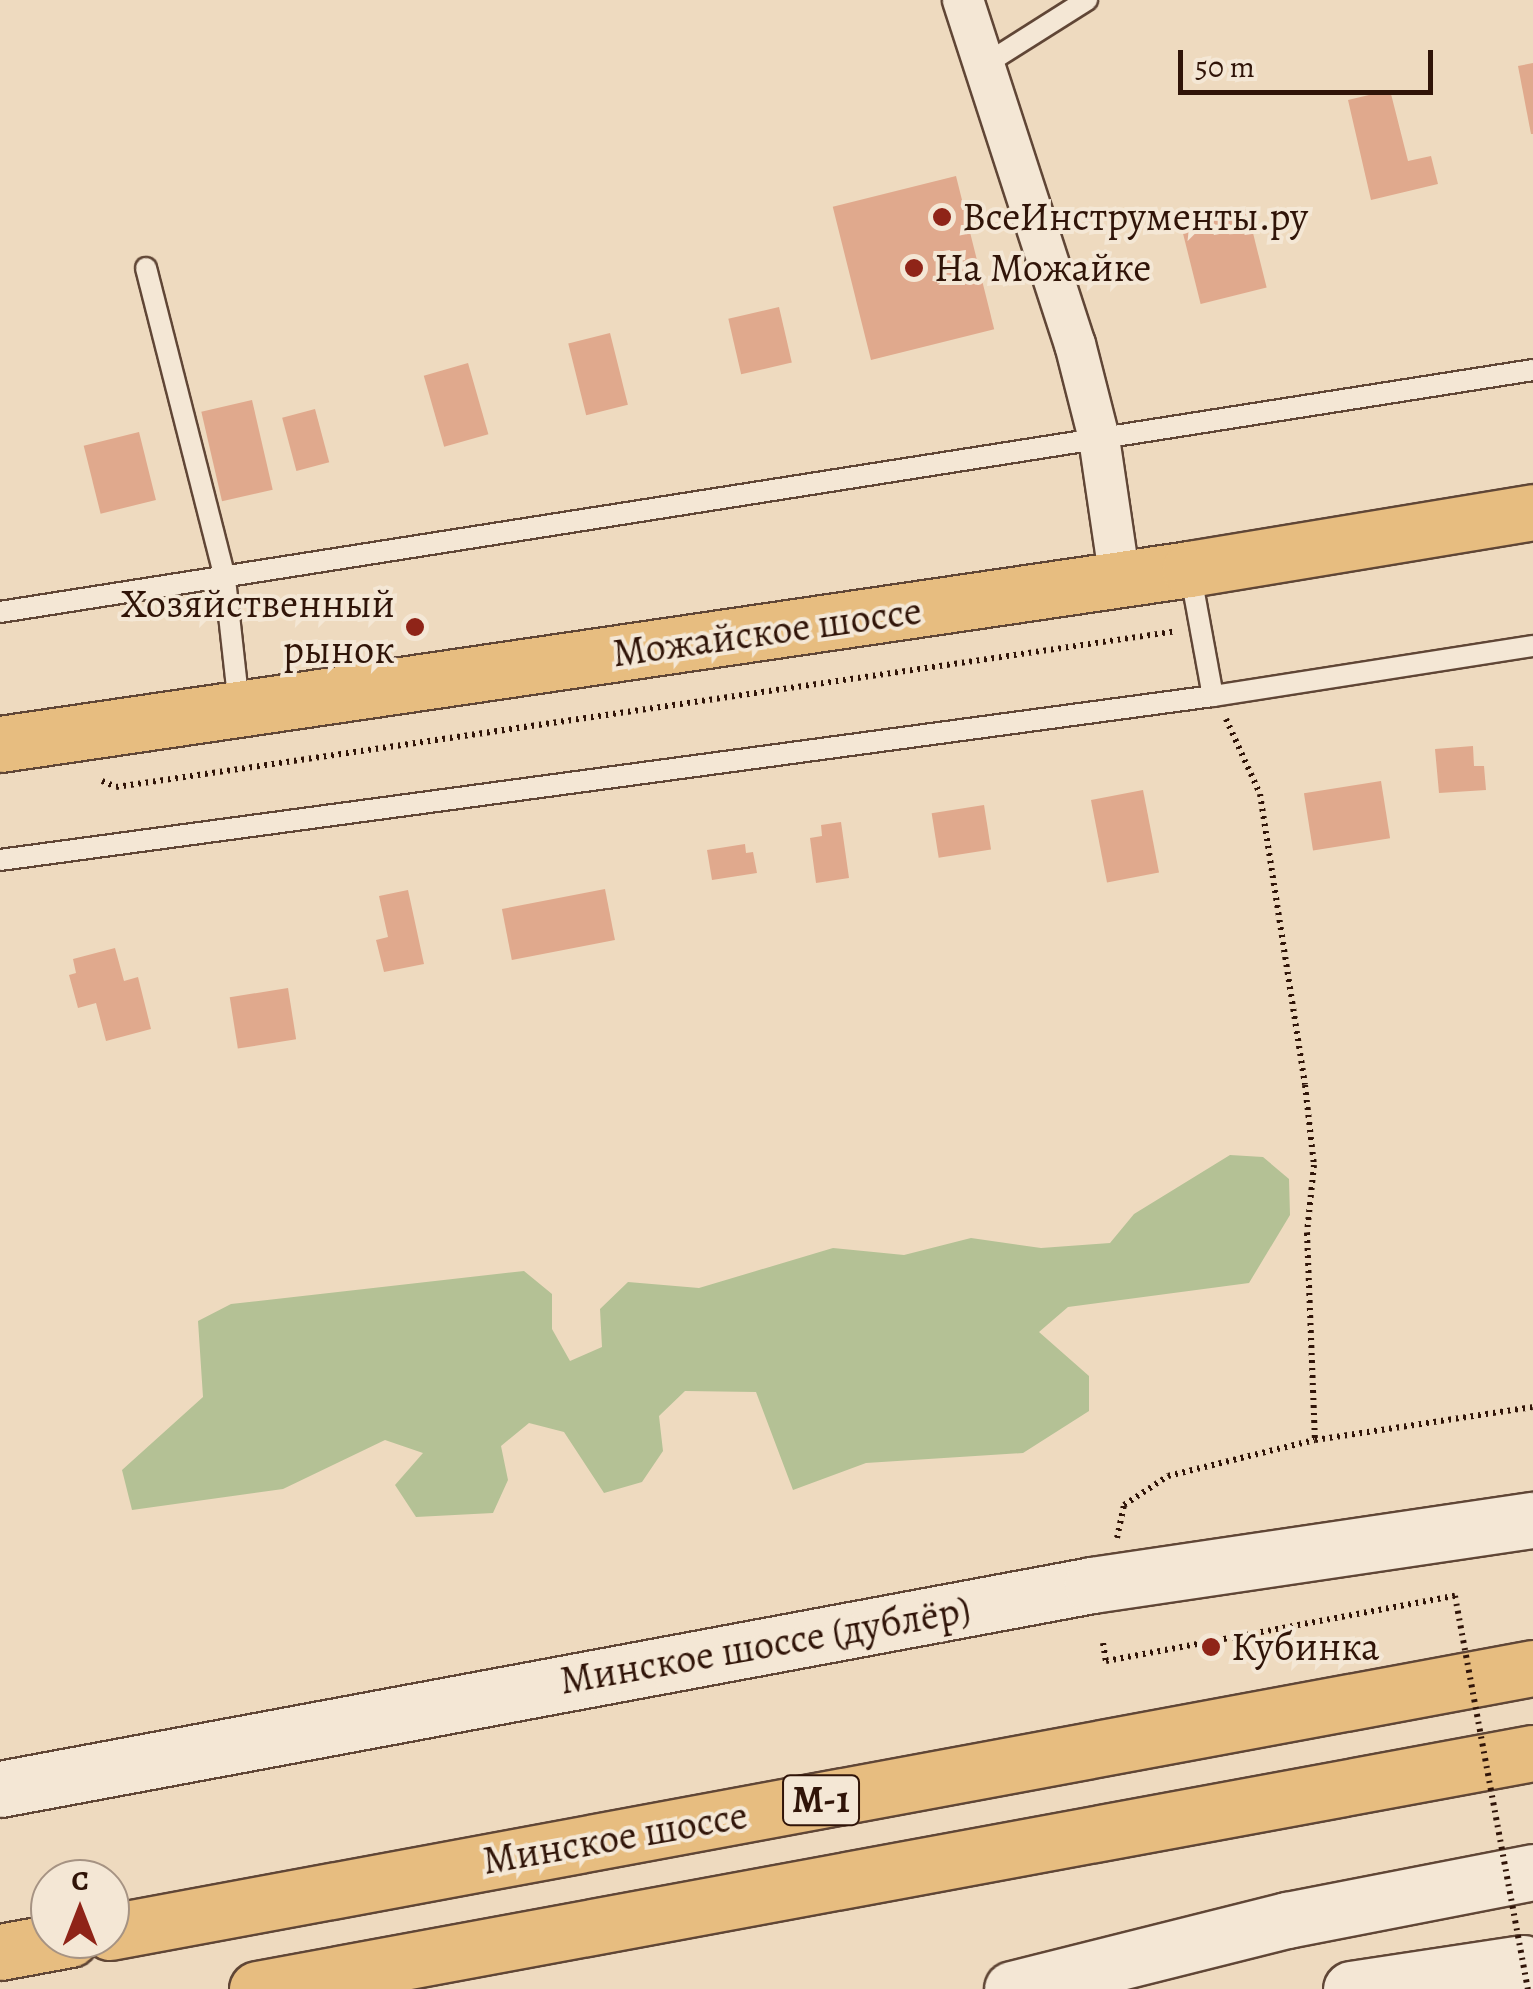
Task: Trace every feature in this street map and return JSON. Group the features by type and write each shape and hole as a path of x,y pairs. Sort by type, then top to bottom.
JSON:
{"main road":[{"name":"Можайское шоссе","path":"0,744 1190,570 1533,512"},
{"name":"Минское шоссе (дублёр)","path":"0,1789 1092,1585 1533,1520"},
{"name":"Минское шоссе","path":"130,1928 1533,1668"},
{"name":"Минское шоссе","path":"257,1989 1533,1753"},
{"path":"1012,1989 1287,1920 1533,1872"},
{"path":"0,1952 30,1946"},
{"path":"1351,1989 1528,1971"},
{"path":"1388,1989 1528,1971"}],"street":[{"path":"962,0 1099,438 1120,580"}],"lane":[{"path":"984,65 1087,0"},
{"path":"146,268 225,578 239,710"},
{"path":"0,612 1533,370"},
{"path":"1190,570 1214,696"},
{"path":"0,860 1214,696 1533,646"}],"path":[{"path":"102,780 116,788 1200,627"},
{"path":"1214,696 1260,794 1305,1085 1314,1164 1308,1233 1315,1440"},
{"path":"1100,1544 1116,1543 1124,1505 1168,1476 1315,1440 1533,1407"},
{"path":"1102,1643 1106,1661 1455,1596 1528,1971"}],"green space":[{"path":"1230,1155 1263,1157 1289,1179 1290,1215 1249,1283 1068,1307 1039,1332 1089,1376 1089,1411 1023,1453 866,1463 793,1490 756,1392 685,1391 659,1416 663,1451 642,1482 604,1493 564,1432 529,1423 501,1446 508,1480 493,1513 416,1517 395,1485 423,1453 385,1440 283,1489 132,1510 122,1470 203,1397 198,1321 231,1304 524,1271 552,1294 552,1329 570,1361 602,1347 600,1309 628,1282 699,1288 833,1248 904,1255 971,1238 1041,1248 1110,1243 1134,1214"}],"building":[{"path":"1533,63 1533,134 1531,134 1518,66"},
{"path":"1390,90 1408,161 1431,156 1438,184 1371,200 1348,100"},
{"name":"На Можайке","path":"956,176 994,329 871,360 833,207"},
{"path":"1247,209 1267,288 1201,304 1181,225"},
{"path":"779,307 792,363 741,374 728,319"},
{"path":"610,333 628,405 586,415 568,343"},
{"path":"468,363 488,434 444,447 424,376"},
{"path":"252,400 273,490 222,501 201,412"},
{"path":"315,409 329,462 296,471 282,418"},
{"path":"139,432 156,500 101,514 84,446"},
{"path":"1473,746 1474,766 1484,766 1486,790 1439,793 1435,749"},
{"path":"1381,781 1390,838 1313,850 1304,793"},
{"path":"1143,790 1159,872 1107,883 1091,800"},
{"path":"984,805 991,849 939,858 932,813"},
{"path":"841,822 849,878 816,883 810,838 822,836 821,825"},
{"path":"745,844 746,853 753,852 757,873 712,880 707,850"},
{"path":"605,889 615,940 512,960 502,909"},
{"path":"408,890 424,964 384,972 376,940 388,937 379,896"},
{"path":"115,948 124,981 138,977 151,1029 106,1041 96,1003 78,1008 69,975 76,973 73,959"},
{"path":"288,988 296,1039 238,1049 230,997"}],"place":[{"name":"ВсеИнструменты.ру","path":"942,217"},
{"name":"На Можайке","path":"914,268"},
{"name":"Хозяйственный рынок","path":"415,627"},
{"name":"Кубинка","path":"1211,1647"}]}
